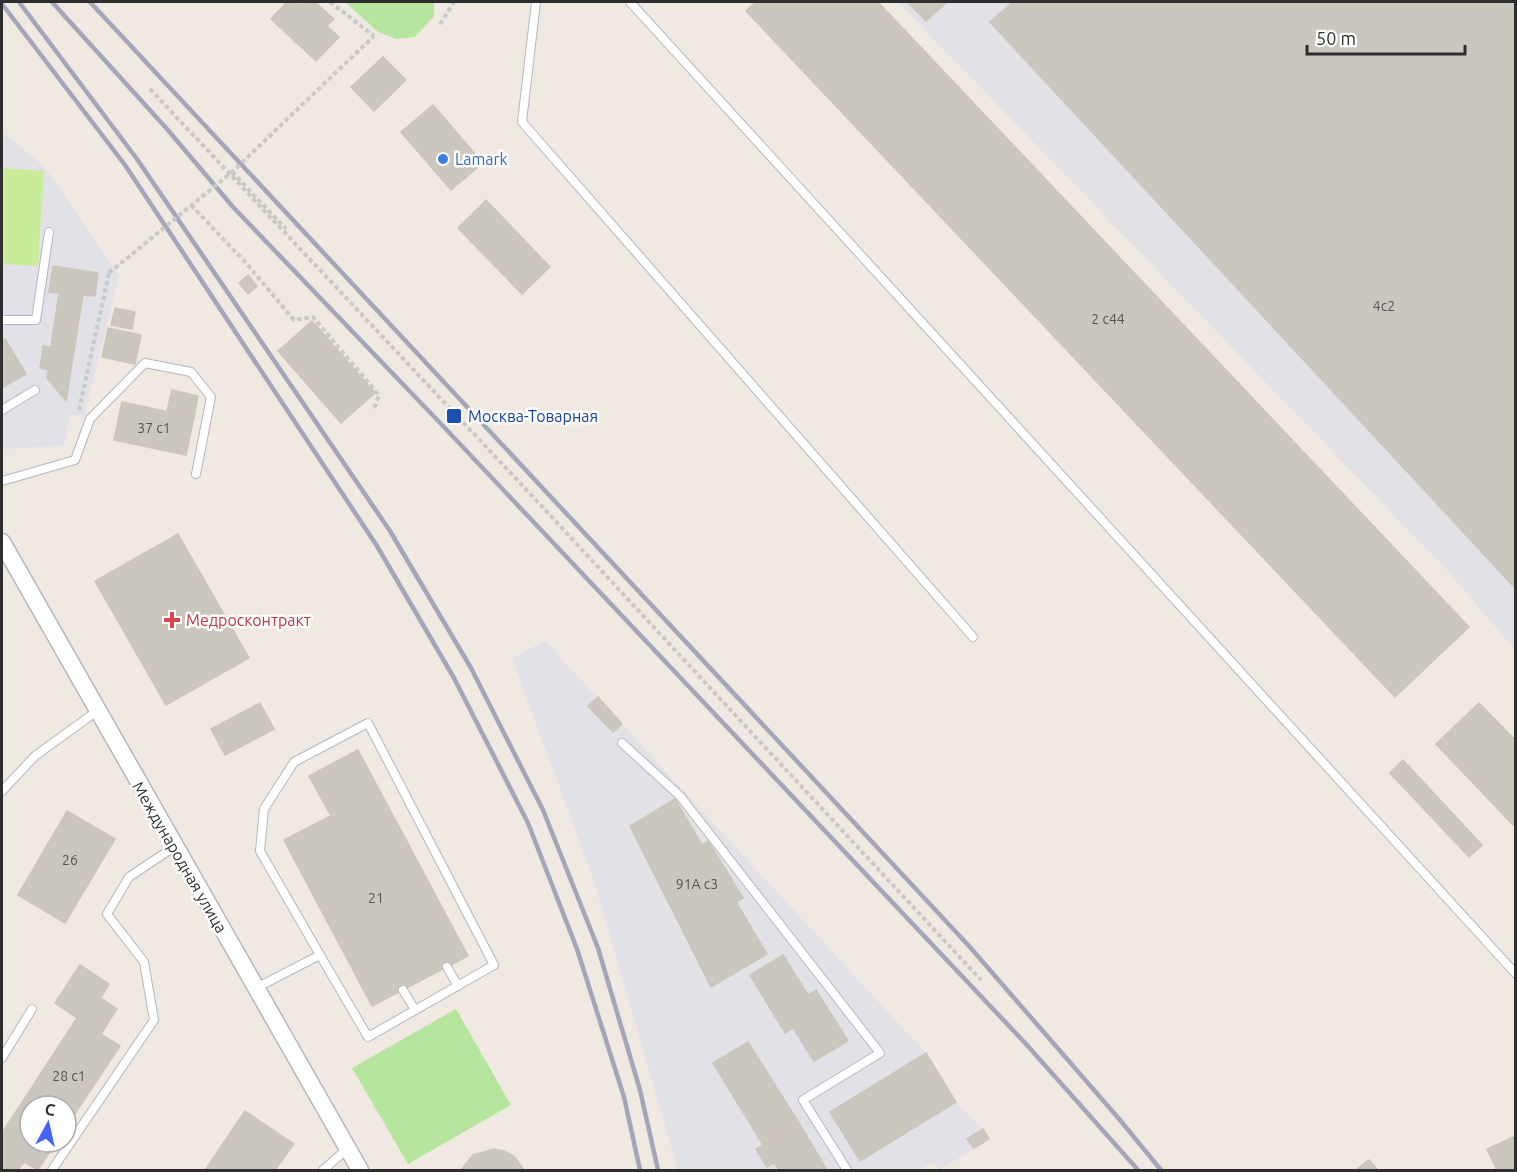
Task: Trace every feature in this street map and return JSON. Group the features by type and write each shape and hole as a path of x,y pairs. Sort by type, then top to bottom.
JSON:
{"street":[{"name":"Международная улица","path":"2,542 360,1170"}],"lane":[{"path":"536,2 522,122 973,638"},
{"path":"630,2 1515,974"},
{"path":"2,320 36,320 49,232"},
{"path":"2,481 75,460 90,419 145,363 191,372 211,397 196,474"},
{"path":"2,410 35,390"},
{"path":"2,791 36,756 97,711"},
{"path":"368,723 494,964 369,1037 320,955 260,851 264,809 294,762 368,723"},
{"path":"622,743 680,796 880,1053 803,1100 847,1170"},
{"path":"52,1170 154,1020 144,962 107,914 129,877 174,847"},
{"path":"255,988 320,955"},
{"path":"447,967 458,986"},
{"path":"403,990 415,1010"},
{"path":"2,1058 32,1010"},
{"path":"323,1170 347,1149"}],"path":[{"path":"76,420 109,273 232,171 374,36 330,2"},
{"path":"440,24 454,2"},
{"path":"150,89 981,980"},
{"path":"232,171 286,229"},
{"path":"191,205 246,263 294,320 313,317 379,395 373,411"}],"shaded area":[{"path":"898,2 1515,2 1515,650 1446,569"},
{"path":"2,130 5,135 44,166 119,275 84,417 70,414 64,446 2,448"},
{"path":"545,641 926,1053 956,1102 983,1129 989,1139 940,1170 934,1162 919,1170 678,1170 594,881 512,658"}],"green space":[{"path":"345,2 434,2 434,16 415,37 396,39 377,31"},
{"path":"2,168 44,171 38,266 2,264"},
{"path":"456,1009 511,1105 408,1164 352,1068"}],"building":[{"path":"287,2 297,2 301,5 305,2 315,2 334,19 327,26 339,37 316,61 271,19"},
{"path":"756,2 878,2 1469,627 1395,697 746,11"},
{"path":"908,2 947,2 926,21"},
{"path":"1013,2 1516,2 1516,589 990,22"},
{"path":"383,57 406,80 374,111 351,87"},
{"path":"433,105 483,163 451,190 401,132"},
{"path":"486,200 550,267 522,294 458,228"},
{"path":"53,266 98,273 95,296 83,295 66,401 47,378 48,370 40,368 43,346 51,347 59,293 49,292"},
{"path":"248,275 257,286 248,294 239,283"},
{"path":"115,308 135,312 132,329 111,325"},
{"path":"312,321 375,393 341,423 278,351"},
{"path":"108,328 141,335 135,364 102,357"},
{"path":"5,339 26,374 2,388 2,342"},
{"path":"172,390 198,396 194,417 167,411"},
{"path":"122,402 194,417 186,455 114,440"},
{"name":"Медросконтракт","path":"178,534 249,658 166,705 95,581"},
{"path":"598,697 622,724 613,732 588,706"},
{"path":"260,703 274,729 225,755 211,729"},
{"path":"1479,703 1516,741 1516,823 1513,825 1436,744"},
{"path":"358,750 468,956 372,1006 284,840 331,816 309,776"},
{"path":"1403,760 1482,845 1469,857 1390,773"},
{"path":"675,799 702,845 708,841 743,898 736,902 767,954 711,987 630,826"},
{"path":"67,811 115,839 65,923 18,895"},
{"path":"783,955 808,995 816,990 848,1041 814,1061 793,1028 785,1033 750,975"},
{"path":"80,965 109,984 101,998 117,1009 101,1034 120,1046 78,1109 78,1094 27,1094 77,1018 55,1003"},
{"path":"748,1042 799,1123 763,1145 713,1063"},
{"path":"926,1053 956,1102 860,1161 830,1112"},
{"path":"18,1108 18,1154 48,1154 38,1170 24,1162 18,1170 2,1170 2,1133"},
{"path":"245,1111 294,1144 275,1170 205,1170"},
{"path":"799,1123 827,1170 779,1170 774,1163 767,1167 756,1149"},
{"path":"983,1129 989,1139 974,1148 967,1139"},
{"path":"1516,1136 1516,1170 1497,1170 1487,1149"},
{"path":"494,1149 514,1156 524,1170 461,1170 473,1155"},
{"path":"1369,1160 1378,1170 1356,1170"}],"railway":[{"path":"19,2 137,159 390,531 471,668 543,810 598,948 640,1090 658,1170"},
{"path":"52,2 167,129 233,207 443,426 1026,1044 1138,1170"},
{"path":"90,2 969,946 1161,1170"},
{"path":"2,4 125,165 377,546 454,678 528,823 577,949 624,1097 640,1170"}],"place":[{"name":"Lamark","path":"443,159"},
{"name":"Москва-Товарная","path":"454,416"},
{"name":"Медросконтракт","path":"172,620"}]}
